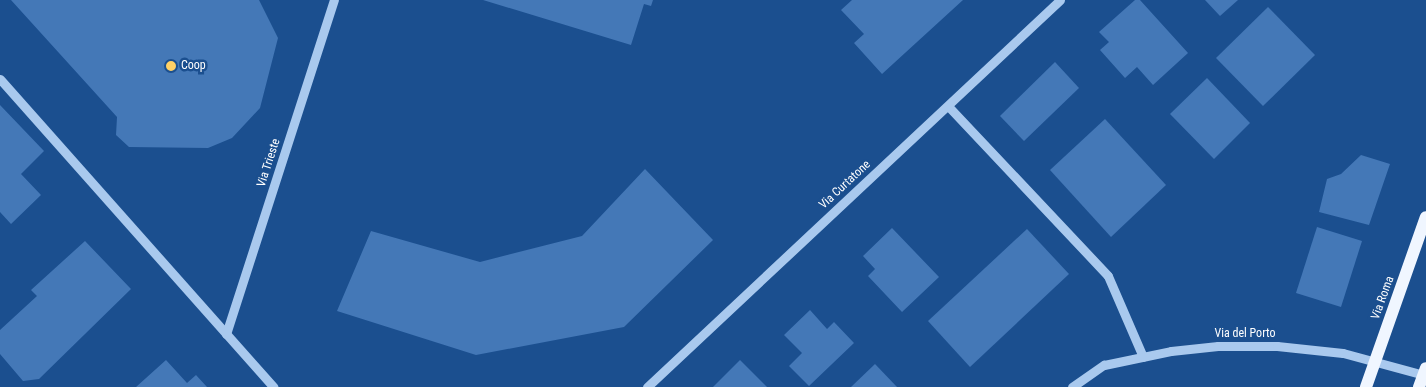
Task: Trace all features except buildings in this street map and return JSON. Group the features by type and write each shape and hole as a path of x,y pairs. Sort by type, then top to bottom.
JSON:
{"main road":[{"name":"Via Roma","path":"1366,387 1422,239 1426,218"}],"street":[{"name":"Via Trieste","path":"226,334 334,0"},
{"name":"Via Curtatone","path":"647,387 1060,0"},
{"path":"0,79 273,387"},
{"path":"948,106 1108,276 1143,357"},
{"name":"Via del Porto","path":"1072,387 1104,365 1218,346 1277,346 1343,353 1423,377"}],"place":[{"name":"Coop","path":"171,66"}]}
